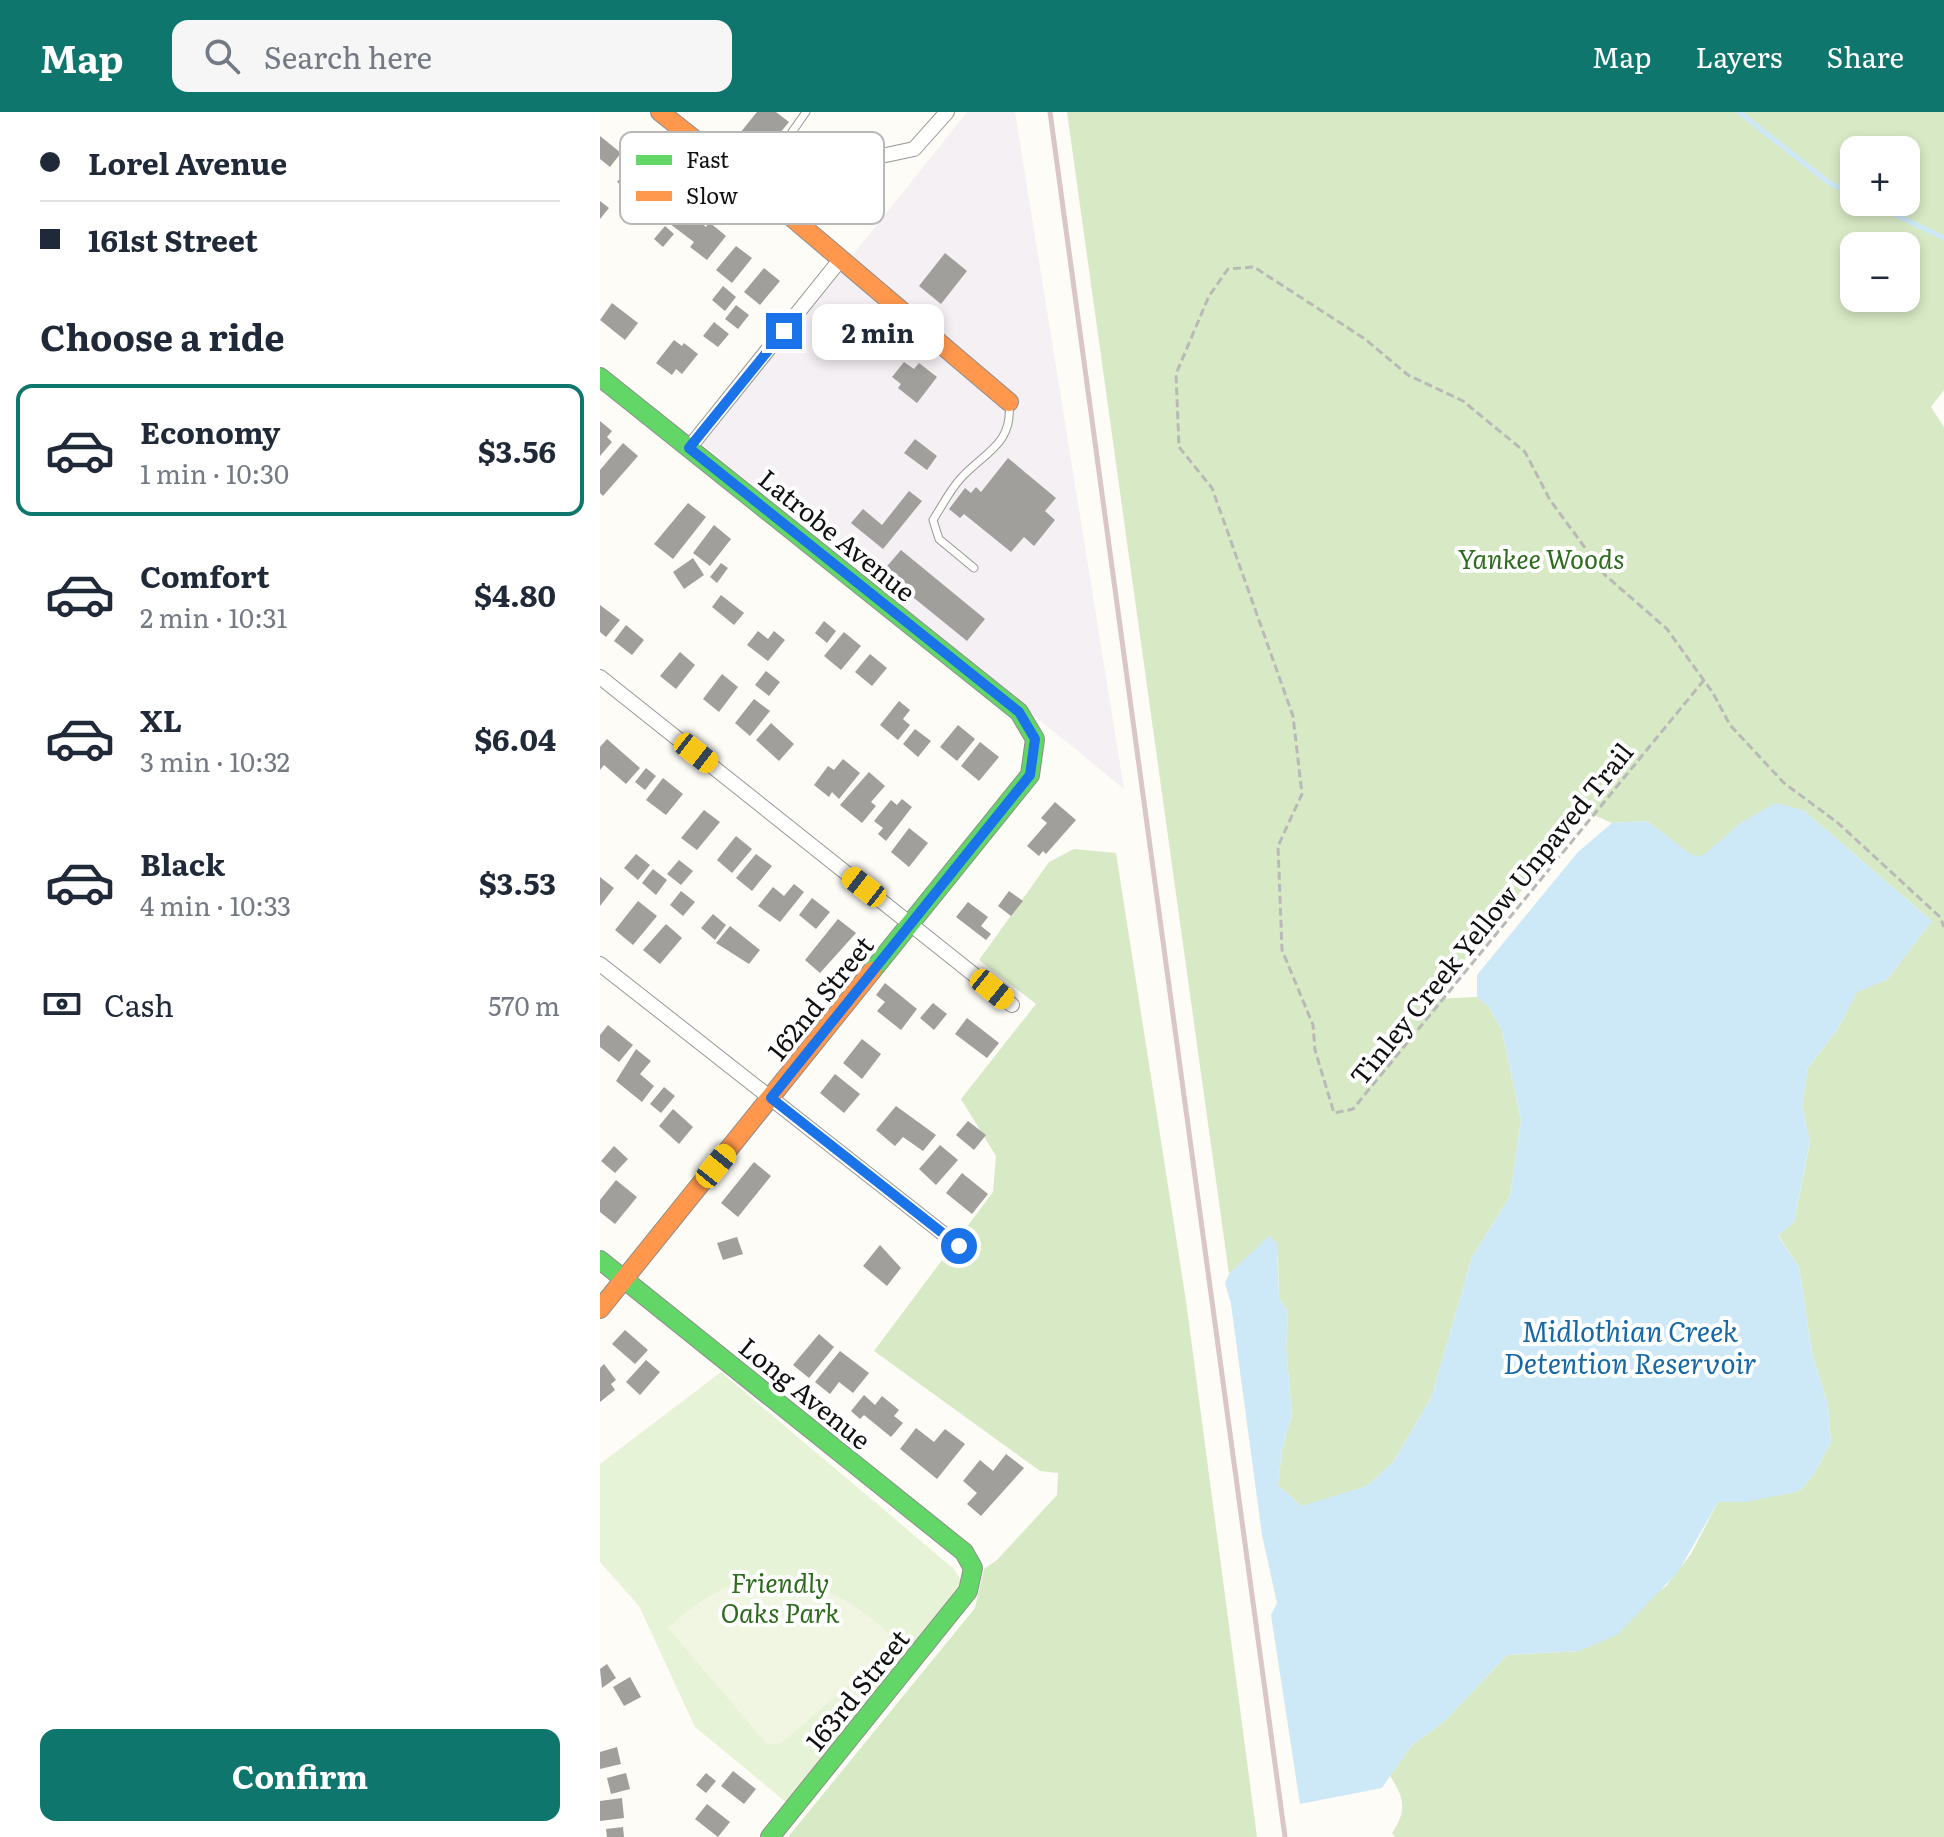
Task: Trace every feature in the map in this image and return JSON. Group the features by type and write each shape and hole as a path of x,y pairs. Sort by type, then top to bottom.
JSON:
{"street":[{"path":"884,155 914,149 947,112"},
{"path":"667,114 689,132"},
{"path":"799,224 1009,402"},
{"path":"689,448 840,260"},
{"name":"Latrobe Avenue","path":"600,377 1019,712 1035,739"},
{"path":"600,677 1012,1005"},
{"name":"162nd Street","path":"600,1309 1030,775 1035,739"},
{"path":"600,964 959,1246"},
{"name":"Long Avenue","path":"600,1260 964,1552 973,1568"},
{"name":"163rd Street","path":"770,1837 968,1591 973,1568"}],"lane":[{"path":"792,132 806,112"},
{"path":"974,568 939,539 933,520 960,479 996,446 1011,424 1009,402"}],"path":[{"name":"Tinley Creek Yellow Unpaved Trail","path":"1704,680 1353,1109 1334,1113 1326,1096 1315,1050 1313,1025 1282,950 1278,846 1302,794 1293,716 1212,488 1179,447 1176,374 1209,296 1228,269 1254,267 1365,339 1408,375 1463,401 1525,452 1550,500 1605,575 1667,629 1704,680 1730,725 1784,783 1838,823 1940,917 1944,927"}],"shaded area":[{"path":"967,112 1015,112 1124,789 702,444 878,224 884,224 884,216"}],"green space":[{"name":"Yankee Woods","path":"1067,112 1944,112 1944,390 1931,407 1944,427 1944,1837 1395,1837 1392,1833 1400,1818 1402,1804 1390,1776 1411,1746 1445,1721 1507,1655 1579,1651 1666,1586 1691,1554 1718,1502 1746,1501 1800,1491 1814,1474 1831,1442 1828,1405 1812,1353 1799,1267 1778,1235 1794,1222 1810,1142 1802,1106 1808,1068 1839,1027 1857,991 1887,980 1932,921 1803,810 1742,822 1703,856 1692,856 1647,821 1612,823 1587,812 1432,999 1477,997 1489,1007 1502,1031 1521,1120 1510,1196 1472,1257 1431,1398 1393,1462 1367,1486 1301,1506 1278,1485 1282,1450 1292,1415 1286,1347 1288,1312 1279,1298 1278,1257 1270,1236 1229,1274"},
{"path":"1074,849 1116,853 1186,1301 1257,1837 788,1837 975,1608 984,1569 997,1560 1057,1495 1058,1473 1040,1471 874,1351 993,1192 996,1156 961,1099 1036,1004 979,960 1049,862"},
{"name":"Friendly Oaks Park","path":"721,1372 954,1569 961,1581 960,1588 787,1803 695,1727 639,1606 600,1562 600,1464"},
{"path":"758,1576 799,1582 835,1595 867,1615 898,1643 779,1745 766,1743 668,1628 709,1596"}],"water":[{"name":"Midlothian Creek Detention Reservoir","path":"1775,803 1803,810 1932,921 1887,980 1857,992 1839,1027 1808,1068 1802,1106 1810,1141 1794,1222 1778,1236 1799,1267 1812,1353 1828,1405 1831,1442 1814,1474 1800,1491 1746,1502 1718,1502 1678,1572 1617,1635 1579,1651 1507,1655 1445,1721 1411,1746 1382,1788 1300,1804 1271,1615 1277,1603 1262,1535 1231,1304 1225,1283 1229,1274 1269,1236 1277,1243 1279,1298 1288,1312 1286,1347 1292,1415 1282,1450 1278,1485 1301,1506 1367,1486 1393,1462 1431,1398 1472,1257 1510,1196 1521,1120 1502,1031 1489,1007 1477,997 1477,975 1578,852 1612,823 1647,821 1692,855 1702,856 1742,822"}],"building":[{"path":"757,112 776,112 789,122 781,132 741,132"},
{"path":"600,136 620,154 610,167 600,159"},
{"path":"600,201 609,208 600,219"},
{"path":"670,224 702,224 706,227 711,224 726,236 707,260 690,247 694,242"},
{"path":"665,226 674,234 663,247 654,239"},
{"path":"736,246 752,258 732,283 716,270"},
{"path":"945,253 967,271 941,304 919,286"},
{"path":"764,268 780,281 760,305 744,292"},
{"path":"723,286 736,297 725,311 712,300"},
{"path":"612,303 638,323 625,340 600,320"},
{"path":"736,305 749,315 738,329 725,319"},
{"path":"714,322 729,334 718,347 703,336"},
{"path":"674,340 682,346 684,343 698,354 682,374 676,369 672,375 656,363"},
{"path":"904,362 914,369 919,363 937,377 917,403 898,388 901,384 892,377"},
{"path":"600,421 612,431 607,437 612,442 600,456"},
{"path":"915,439 937,456 927,470 904,453"},
{"path":"623,443 638,456 603,496 600,493 600,470"},
{"path":"1008,458 1056,498 1045,511 1055,520 1034,546 1024,537 1011,552 964,514 960,518 949,509 965,488 971,493 976,487 981,492"},
{"path":"909,491 922,501 883,549 851,523 863,509 882,525"},
{"path":"688,503 706,517 673,559 654,544"},
{"path":"714,525 731,539 710,566 693,553"},
{"path":"901,550 985,619 967,641 882,572"},
{"path":"693,558 704,575 684,589 673,572"},
{"path":"721,563 728,568 717,583 710,577"},
{"path":"721,595 744,613 734,625 712,607"},
{"path":"600,605 620,620 606,637 600,632"},
{"path":"824,621 836,631 827,643 815,633"},
{"path":"626,625 644,640 632,655 614,641"},
{"path":"758,631 768,639 774,631 785,640 768,661 747,645"},
{"path":"844,632 861,646 841,670 824,656"},
{"path":"680,652 695,665 676,689 660,676"},
{"path":"870,654 887,668 872,686 855,672"},
{"path":"766,671 780,682 769,696 755,685"},
{"path":"722,674 738,687 719,712 703,699"},
{"path":"754,699 770,711 750,736 735,723"},
{"path":"899,701 910,710 903,719 910,725 898,740 880,725"},
{"path":"771,723 794,744 779,761 756,740"},
{"path":"958,725 975,739 957,761 940,747"},
{"path":"915,729 931,741 918,757 903,744"},
{"path":"607,739 640,768 626,784 604,765 600,770 600,747"},
{"path":"980,742 999,757 979,781 961,766"},
{"path":"843,759 860,773 839,799 832,792 829,797 814,785 828,766 834,770"},
{"path":"646,768 656,776 645,790 635,782"},
{"path":"869,772 885,786 871,802 876,806 862,823 840,805"},
{"path":"663,778 683,794 666,815 646,800"},
{"path":"902,799 912,807 886,841 878,834 883,828 874,821 891,800 897,805"},
{"path":"1055,802 1076,820 1046,854 1043,851 1039,856 1027,846 1047,823 1041,818"},
{"path":"704,810 720,822 697,850 681,838"},
{"path":"909,828 928,843 909,867 891,852"},
{"path":"736,836 752,849 732,873 717,860"},
{"path":"636,854 650,865 638,880 624,868"},
{"path":"756,854 772,866 752,891 736,878"},
{"path":"679,860 693,871 681,885 667,874"},
{"path":"653,869 667,880 656,895 642,883"},
{"path":"600,877 614,888 600,906"},
{"path":"794,884 804,892 780,922 758,906 773,887 784,896"},
{"path":"681,891 695,902 683,916 670,905"},
{"path":"1009,891 1023,901 1011,916 998,906"},
{"path":"812,898 830,912 816,929 799,915"},
{"path":"638,901 657,916 633,945 615,930"},
{"path":"968,902 988,917 981,926 991,934 986,940 956,917"},
{"path":"713,914 726,925 715,940 701,928"},
{"path":"838,919 856,933 820,973 805,960"},
{"path":"666,924 682,938 660,964 643,950"},
{"path":"730,926 760,950 749,964 716,943"},
{"path":"885,983 917,1009 901,1030 877,1011 885,1002 876,995"},
{"path":"933,1003 947,1014 934,1030 920,1018"},
{"path":"967,1018 999,1043 987,1058 955,1034"},
{"path":"608,1025 633,1045 619,1062 600,1047 600,1035"},
{"path":"862,1039 881,1054 862,1079 843,1063"},
{"path":"636,1049 651,1061 640,1074 654,1086 642,1102 616,1081"},
{"path":"835,1074 860,1094 844,1113 820,1093"},
{"path":"664,1087 675,1096 661,1113 650,1104"},
{"path":"896,1106 936,1135 923,1151 903,1137 895,1146 876,1130"},
{"path":"673,1109 693,1127 679,1144 659,1126"},
{"path":"968,1121 986,1135 974,1150 956,1135"},
{"path":"940,1145 958,1160 936,1185 919,1169"},
{"path":"614,1146 628,1159 615,1173 601,1161"},
{"path":"754,1162 771,1176 738,1217 721,1203"},
{"path":"962,1173 988,1194 972,1214 946,1193"},
{"path":"616,1180 637,1197 615,1224 600,1212 600,1200"},
{"path":"737,1237 743,1254 723,1260 717,1243"},
{"path":"880,1245 901,1268 887,1286 863,1266"},
{"path":"625,1330 648,1350 635,1364 612,1344"},
{"path":"819,1334 834,1347 809,1378 793,1365"},
{"path":"840,1351 869,1373 853,1393 839,1382 830,1394 815,1382"},
{"path":"646,1360 660,1372 640,1395 626,1382"},
{"path":"604,1364 616,1380 611,1384 615,1390 600,1402 600,1368"},
{"path":"864,1395 875,1405 882,1396 899,1410 894,1416 903,1423 891,1437 864,1415 860,1419 851,1411"},
{"path":"916,1428 934,1442 945,1429 965,1444 937,1479 900,1449"},
{"path":"1006,1454 1024,1468 981,1516 967,1504 977,1493 963,1481 980,1460 993,1471"},
{"path":"607,1664 616,1678 602,1688 600,1669"},
{"path":"630,1677 641,1697 624,1706 613,1687"},
{"path":"617,1747 621,1764 600,1769 600,1752"},
{"path":"733,1771 756,1789 744,1804 721,1786"},
{"path":"626,1773 630,1789 611,1794 607,1778"},
{"path":"706,1773 716,1781 706,1793 696,1785"},
{"path":"622,1798 624,1818 600,1821 600,1801"},
{"path":"707,1804 730,1822 718,1837 695,1819"},
{"path":"623,1827 624,1837 607,1837 606,1829"}],"waterway":[{"path":"1739,112 1828,182 1840,188"},
{"path":"1898,216 1944,238"}],"railway":[{"path":"1050,112 1285,1837"}],"traffic: fast":[{"path":"600,377 1019,712 1035,739 1030,775 872,971"},
{"path":"600,1260 964,1552 973,1568 968,1591 770,1837"}],"traffic: slow":[{"path":"660,112 685,132"},
{"path":"800,224 1009,402"},
{"path":"600,1309 872,971"}],"route":[{"path":"784,331 689,448 1019,712 1035,739 1030,775 771,1098 959,1246"}]}
